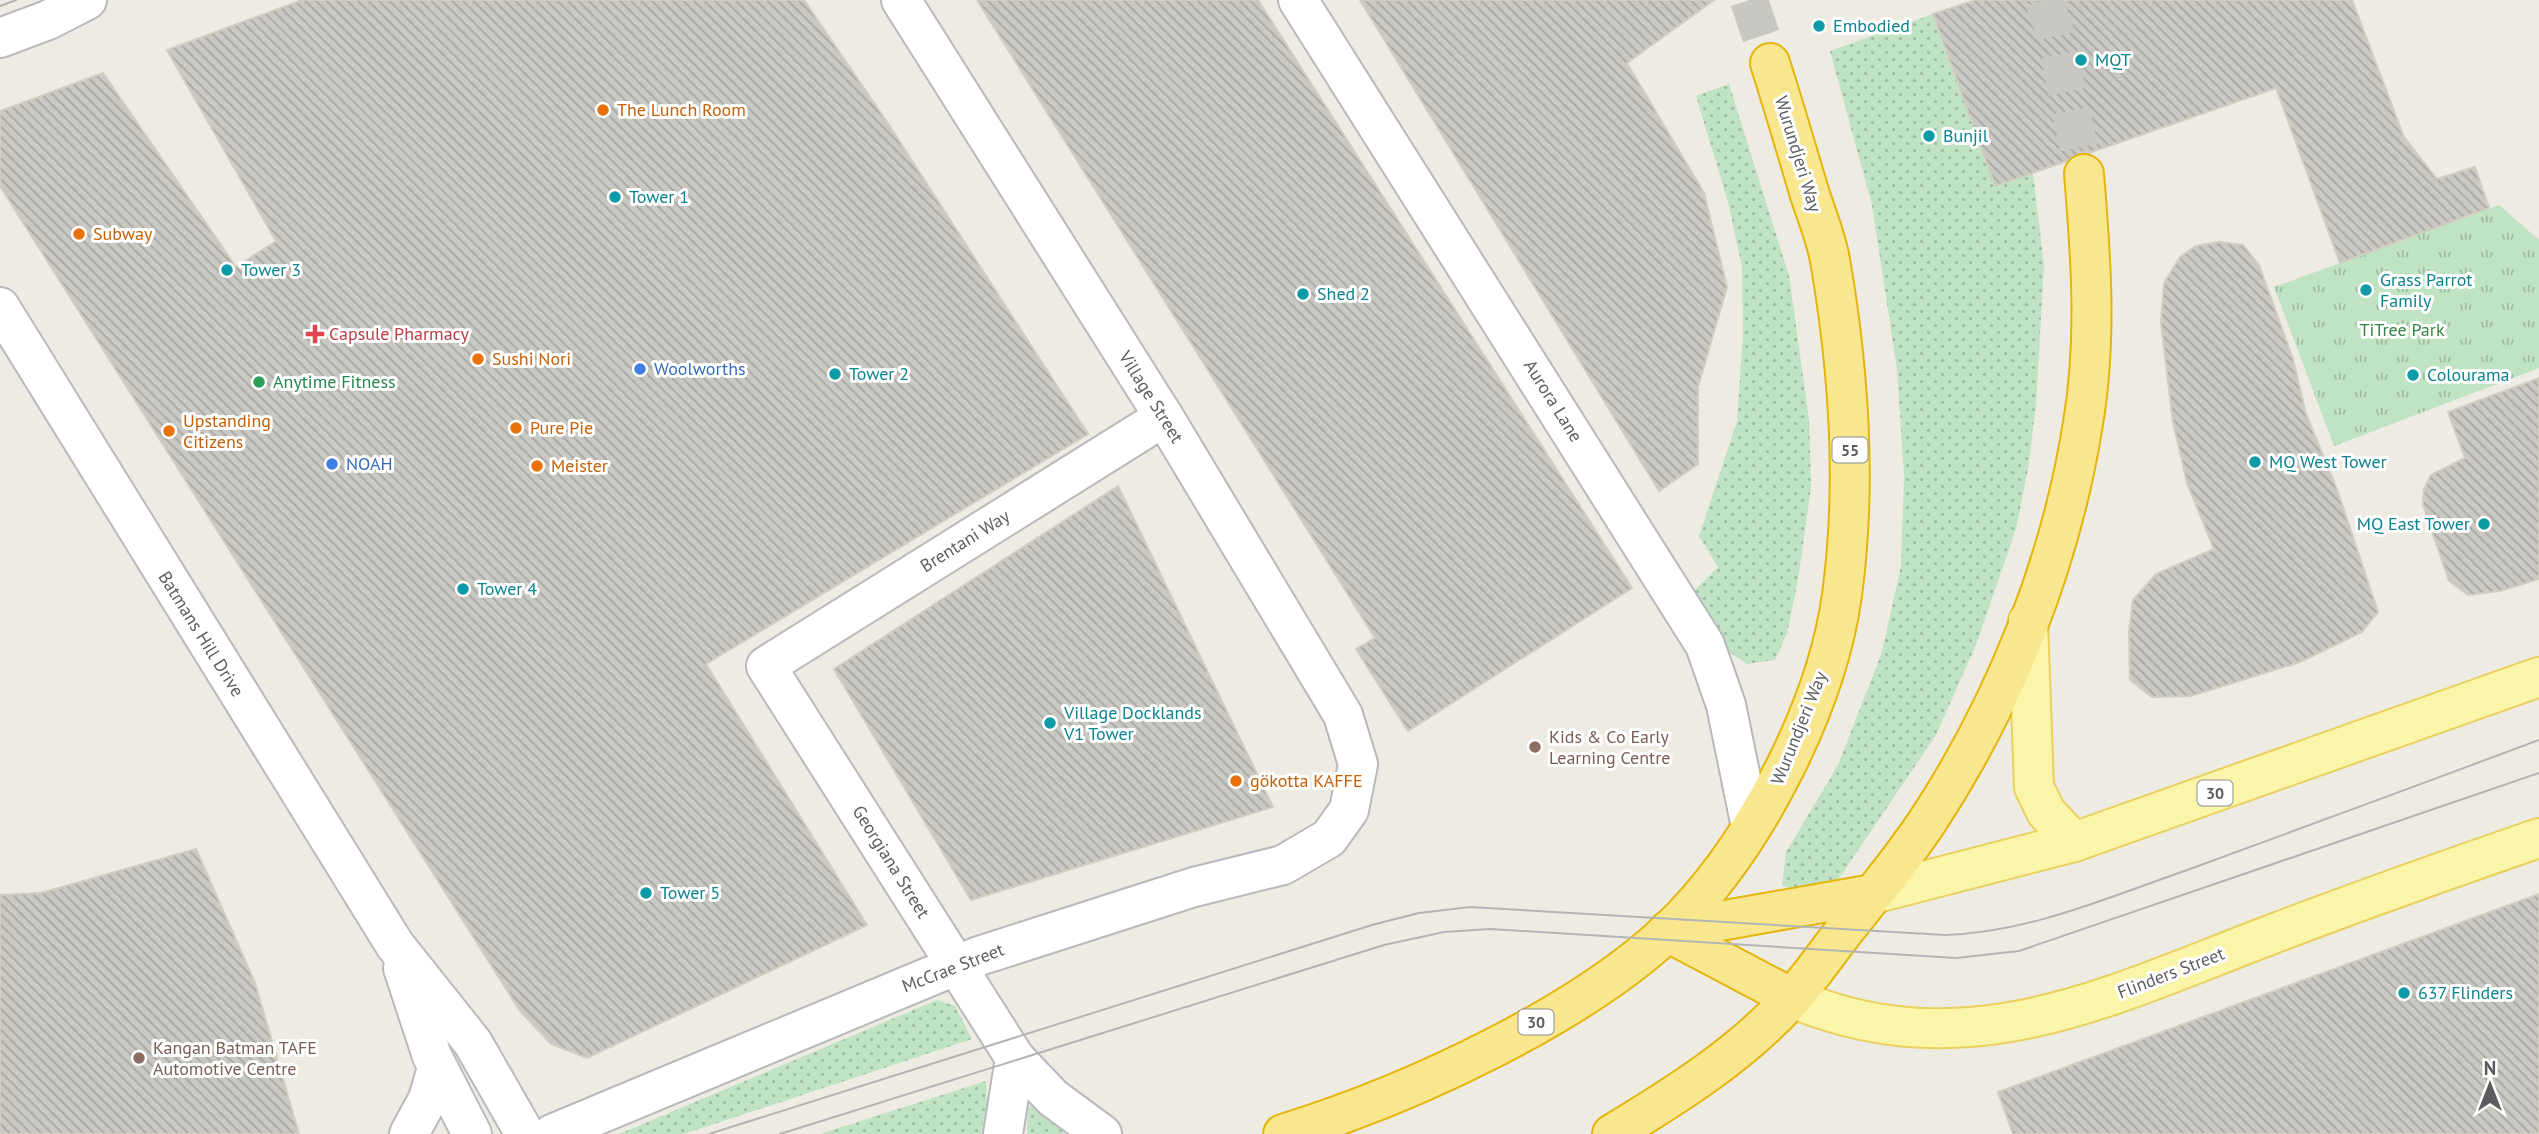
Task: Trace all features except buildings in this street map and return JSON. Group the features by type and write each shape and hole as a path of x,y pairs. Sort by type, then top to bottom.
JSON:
{"highway":[{"name":"Wurundjeri Way","path":"1283,1134 1394,1094 1502,1041 1581,998 1668,931 1705,892 1751,827 1770,796 1798,737 1828,657 1841,596 1850,446 1845,373 1829,256 1770,63"},
{"path":"1612,1134 1661,1105 1737,1049 1792,998 1873,894 1943,794 2003,682 2059,533 2085,411 2091,339 2091,266 2084,174"},
{"name":"30","path":"1668,931 1873,894"},
{"path":"1668,931 1792,998"}],"main road":[{"path":"2028,621 2034,787 2046,812 2074,842"},
{"name":"30","path":"1873,894 2074,842 2539,677"},
{"name":"Flinders Street","path":"1792,998 1834,1016 1885,1027 1961,1028 2035,1019 2079,1008 2314,918 2539,838"}],"street":[{"path":"0,38 48,20 87,0"},
{"name":"Village Street","path":"901,0 1164,416 1343,715 1359,764 1349,810"},
{"name":"Aurora Lane","path":"1298,0 1704,645 1723,694 1751,827"},
{"name":"Batmans Hill Drive","path":"3,316 395,944 473,1043 525,1134"},
{"name":"Brentani Way","path":"766,666 1164,416"},
{"name":"Georgiana Street","path":"766,666 958,964 1015,1058 1053,1098 1102,1134"},
{"name":"McCrae Street","path":"552,1134 958,964 1194,887 1283,864 1329,838 1349,810"},
{"name":"Batmans Hill Drive","path":"395,944 437,1068 472,1134"},
{"path":"1003,1134 1015,1058"},
{"path":"409,1134 428,1100 437,1068"}],"green space":[{"path":"1933,14 1995,186 2033,173 2044,265 2036,405 2028,469 2016,529 1976,645 1936,735 1831,890 1804,897 1782,885 1786,852 1838,765 1882,652 1901,566 1904,475 1897,369 1872,205 1830,51"},
{"path":"1729,84 1789,276 1809,419 1811,487 1798,580 1787,633 1775,660 1747,664 1725,649 1690,595 1718,567 1699,536 1737,421 1743,334 1742,267 1728,202 1696,96"},
{"name":"TiTree Park","path":"2499,205 2539,240 2539,368 2334,446 2274,287"},
{"path":"937,1000 955,1006 972,1039 684,1134 619,1134"},
{"path":"986,1081 987,1104 981,1134 820,1134"},
{"path":"1035,1105 1065,1134 1027,1134 1028,1109"}],"tunnel":[{"path":"1749,0 1770,63"},
{"path":"2044,0 2055,32 2084,174"}],"tram line":[{"path":"0,6 16,0"},
{"path":"709,1134 1372,925 1419,913 1470,907 1945,935 2008,927 2100,901 2539,740"},
{"path":"780,1134 1384,945 1444,932 1490,929 1956,958 2019,951 2539,773"}],"place":[{"name":"Embodied","path":"1819,26"},
{"name":"MQT","path":"2081,60"},
{"name":"The Lunch Room","path":"603,110"},
{"name":"Bunjil","path":"1929,136"},
{"name":"Tower 1","path":"615,197"},
{"name":"Subway","path":"79,234"},
{"name":"Tower 3","path":"227,270"},
{"name":"Grass Parrot Family","path":"2366,290"},
{"name":"Shed 2","path":"1303,294"},
{"name":"Capsule Pharmacy","path":"315,334"},
{"name":"Sushi Nori","path":"478,359"},
{"name":"Woolworths","path":"640,369"},
{"name":"Tower 2","path":"835,374"},
{"name":"Colourama","path":"2413,375"},
{"name":"Anytime Fitness","path":"259,382"},
{"name":"Pure Pie","path":"516,428"},
{"name":"Upstanding Citizens","path":"169,431"},
{"name":"MQ West Tower","path":"2255,462"},
{"name":"NOAH","path":"332,464"},
{"name":"Meister","path":"537,466"},
{"name":"MQ East Tower","path":"2484,524"},
{"name":"Tower 4","path":"463,589"},
{"name":"Village Docklands V1 Tower","path":"1050,723"},
{"name":"Kids & Co Early Learning Centre","path":"1535,747"},
{"name":"gökotta KAFFE","path":"1236,781"},
{"name":"Tower 5","path":"646,893"},
{"name":"637 Flinders","path":"2404,993"},
{"name":"Kangan Batman TAFE Automotive Centre","path":"139,1058"}]}
